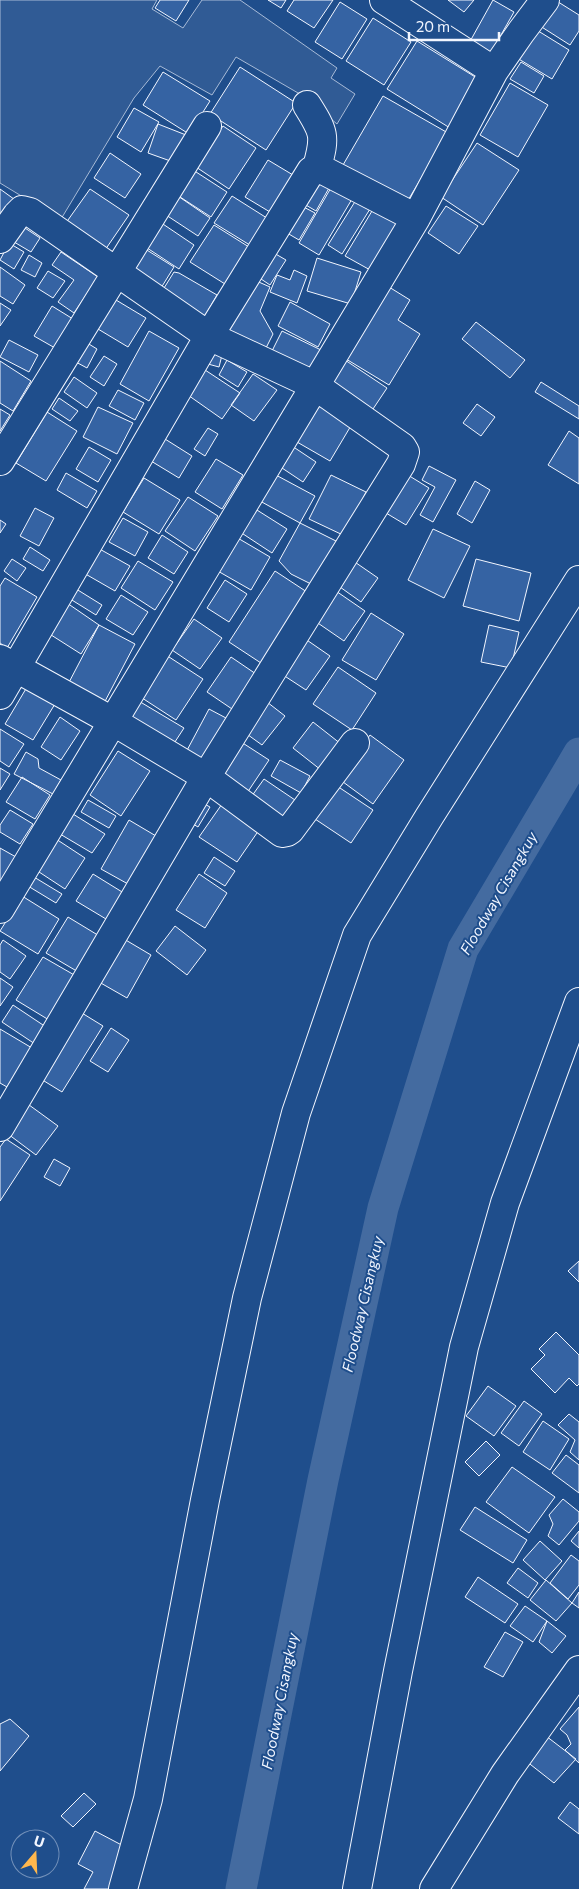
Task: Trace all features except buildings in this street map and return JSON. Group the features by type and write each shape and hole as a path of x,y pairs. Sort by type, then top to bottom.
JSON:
{"street":[{"path":"384,0 494,71"},
{"path":"0,909 114,722 314,384 416,218 494,71 546,0"},
{"path":"0,695 8,663 311,170 317,167 323,146 323,136 318,123 307,105"},
{"path":"0,461 208,126"},
{"path":"317,167 416,218"},
{"path":"0,239 22,210 30,212 209,336 314,384 402,447 405,452 405,456 206,778 0,1127"},
{"path":"123,1889 148,1799 205,1500 247,1298 296,1113 357,935 429,817 579,580"},
{"path":"8,663 114,722 206,778 282,832 287,832 355,743"},
{"path":"357,1889 398,1671 464,1347 505,1203 579,1002"},
{"path":"434,1889 505,1774 579,1670"}],"shaded area":[{"path":"0,0 157,0 152,9 183,28 202,0 240,0 337,68 331,78 355,94 337,124 305,97 236,57 212,95 160,66 134,98 58,224 28,200 0,183"}],"waterway":[{"name":"Floodway Cisangkuy","path":"241,1889 323,1480 383,1208 463,949 579,753"}]}
